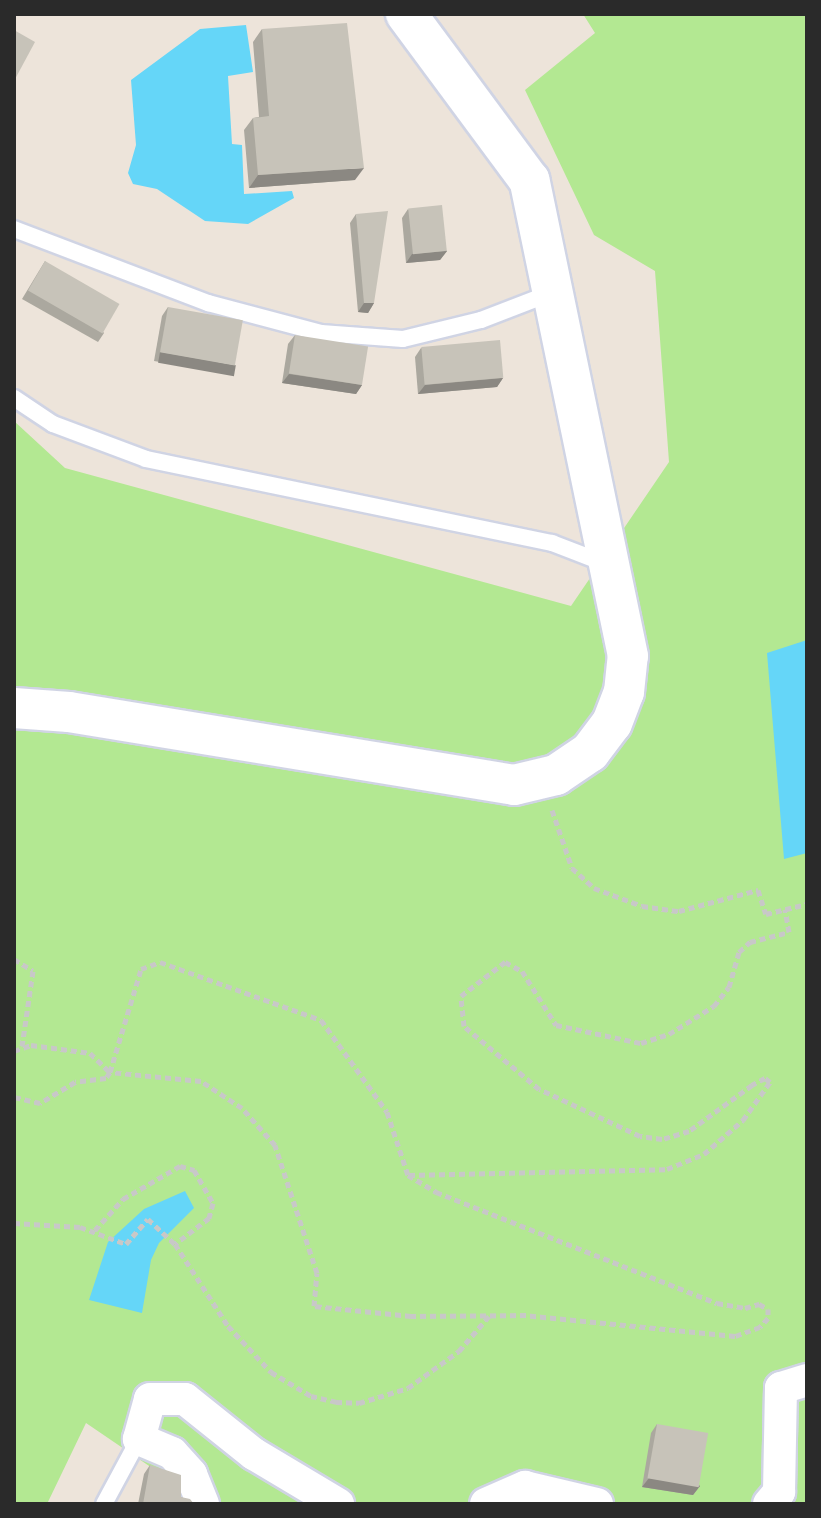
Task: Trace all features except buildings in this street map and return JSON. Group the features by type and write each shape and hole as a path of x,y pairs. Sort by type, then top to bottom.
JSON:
{"street":[{"path":"14,708 84,715 474,782 514,785 556,775 590,752 612,723 624,692 628,656 529,180 406,14"},
{"path":"769,1504 779,1492 781,1388 807,1380"},
{"path":"203,1504 191,1474 172,1453 139,1439 150,1399 185,1399 254,1454 338,1504"},
{"path":"486,1504 525,1487 597,1504"}],"lane":[{"path":"14,229 208,303 321,333 403,339 481,320 554,292"},
{"path":"14,398 53,424 146,459 552,543 609,565"},
{"path":"104,1504 139,1439"}],"path":[{"path":"542,778 572,868 594,888 642,906 679,911 758,890 766,914 807,904"},
{"path":"408,1175 667,1169 704,1154 743,1120 770,1082 765,1078 752,1085 689,1131 662,1139 640,1136 539,1089 464,1026 461,996 505,962 522,971 556,1025 641,1043 669,1034 714,1006 729,987 739,952 750,942 789,932 785,909"},
{"path":"14,959 33,971 22,1046"},
{"path":"14,1051 22,1046 90,1053 110,1072 201,1081 242,1108 275,1145 317,1273 314,1306 411,1316 490,1315 735,1336 760,1327 768,1309 717,1303 485,1214 408,1175 387,1112 321,1020 301,1009 160,962 141,969 110,1072 106,1078 75,1082 40,1103 14,1097"},
{"path":"95,1230 123,1199 180,1166 194,1170 213,1203 209,1218 175,1244"},
{"path":"14,1223 95,1230 126,1244 148,1219 175,1244 247,1349 295,1388 336,1402 359,1403 408,1388 459,1351 490,1315"}],"green space":[{"path":"583,14 807,14 807,1504 205,1504 86,1423 47,1504 14,1504 14,421 65,468 571,606 669,462 655,271 594,235 525,90 595,33"}],"water":[{"path":"246,25 253,72 228,76 232,144 242,145 244,194 292,191 294,198 248,224 205,221 157,189 133,184 128,173 136,145 131,80 200,29"},
{"path":"807,640 807,853 784,859 767,653"},
{"path":"185,1191 194,1208 159,1243 151,1260 142,1313 89,1300 108,1242 144,1209"}]}
